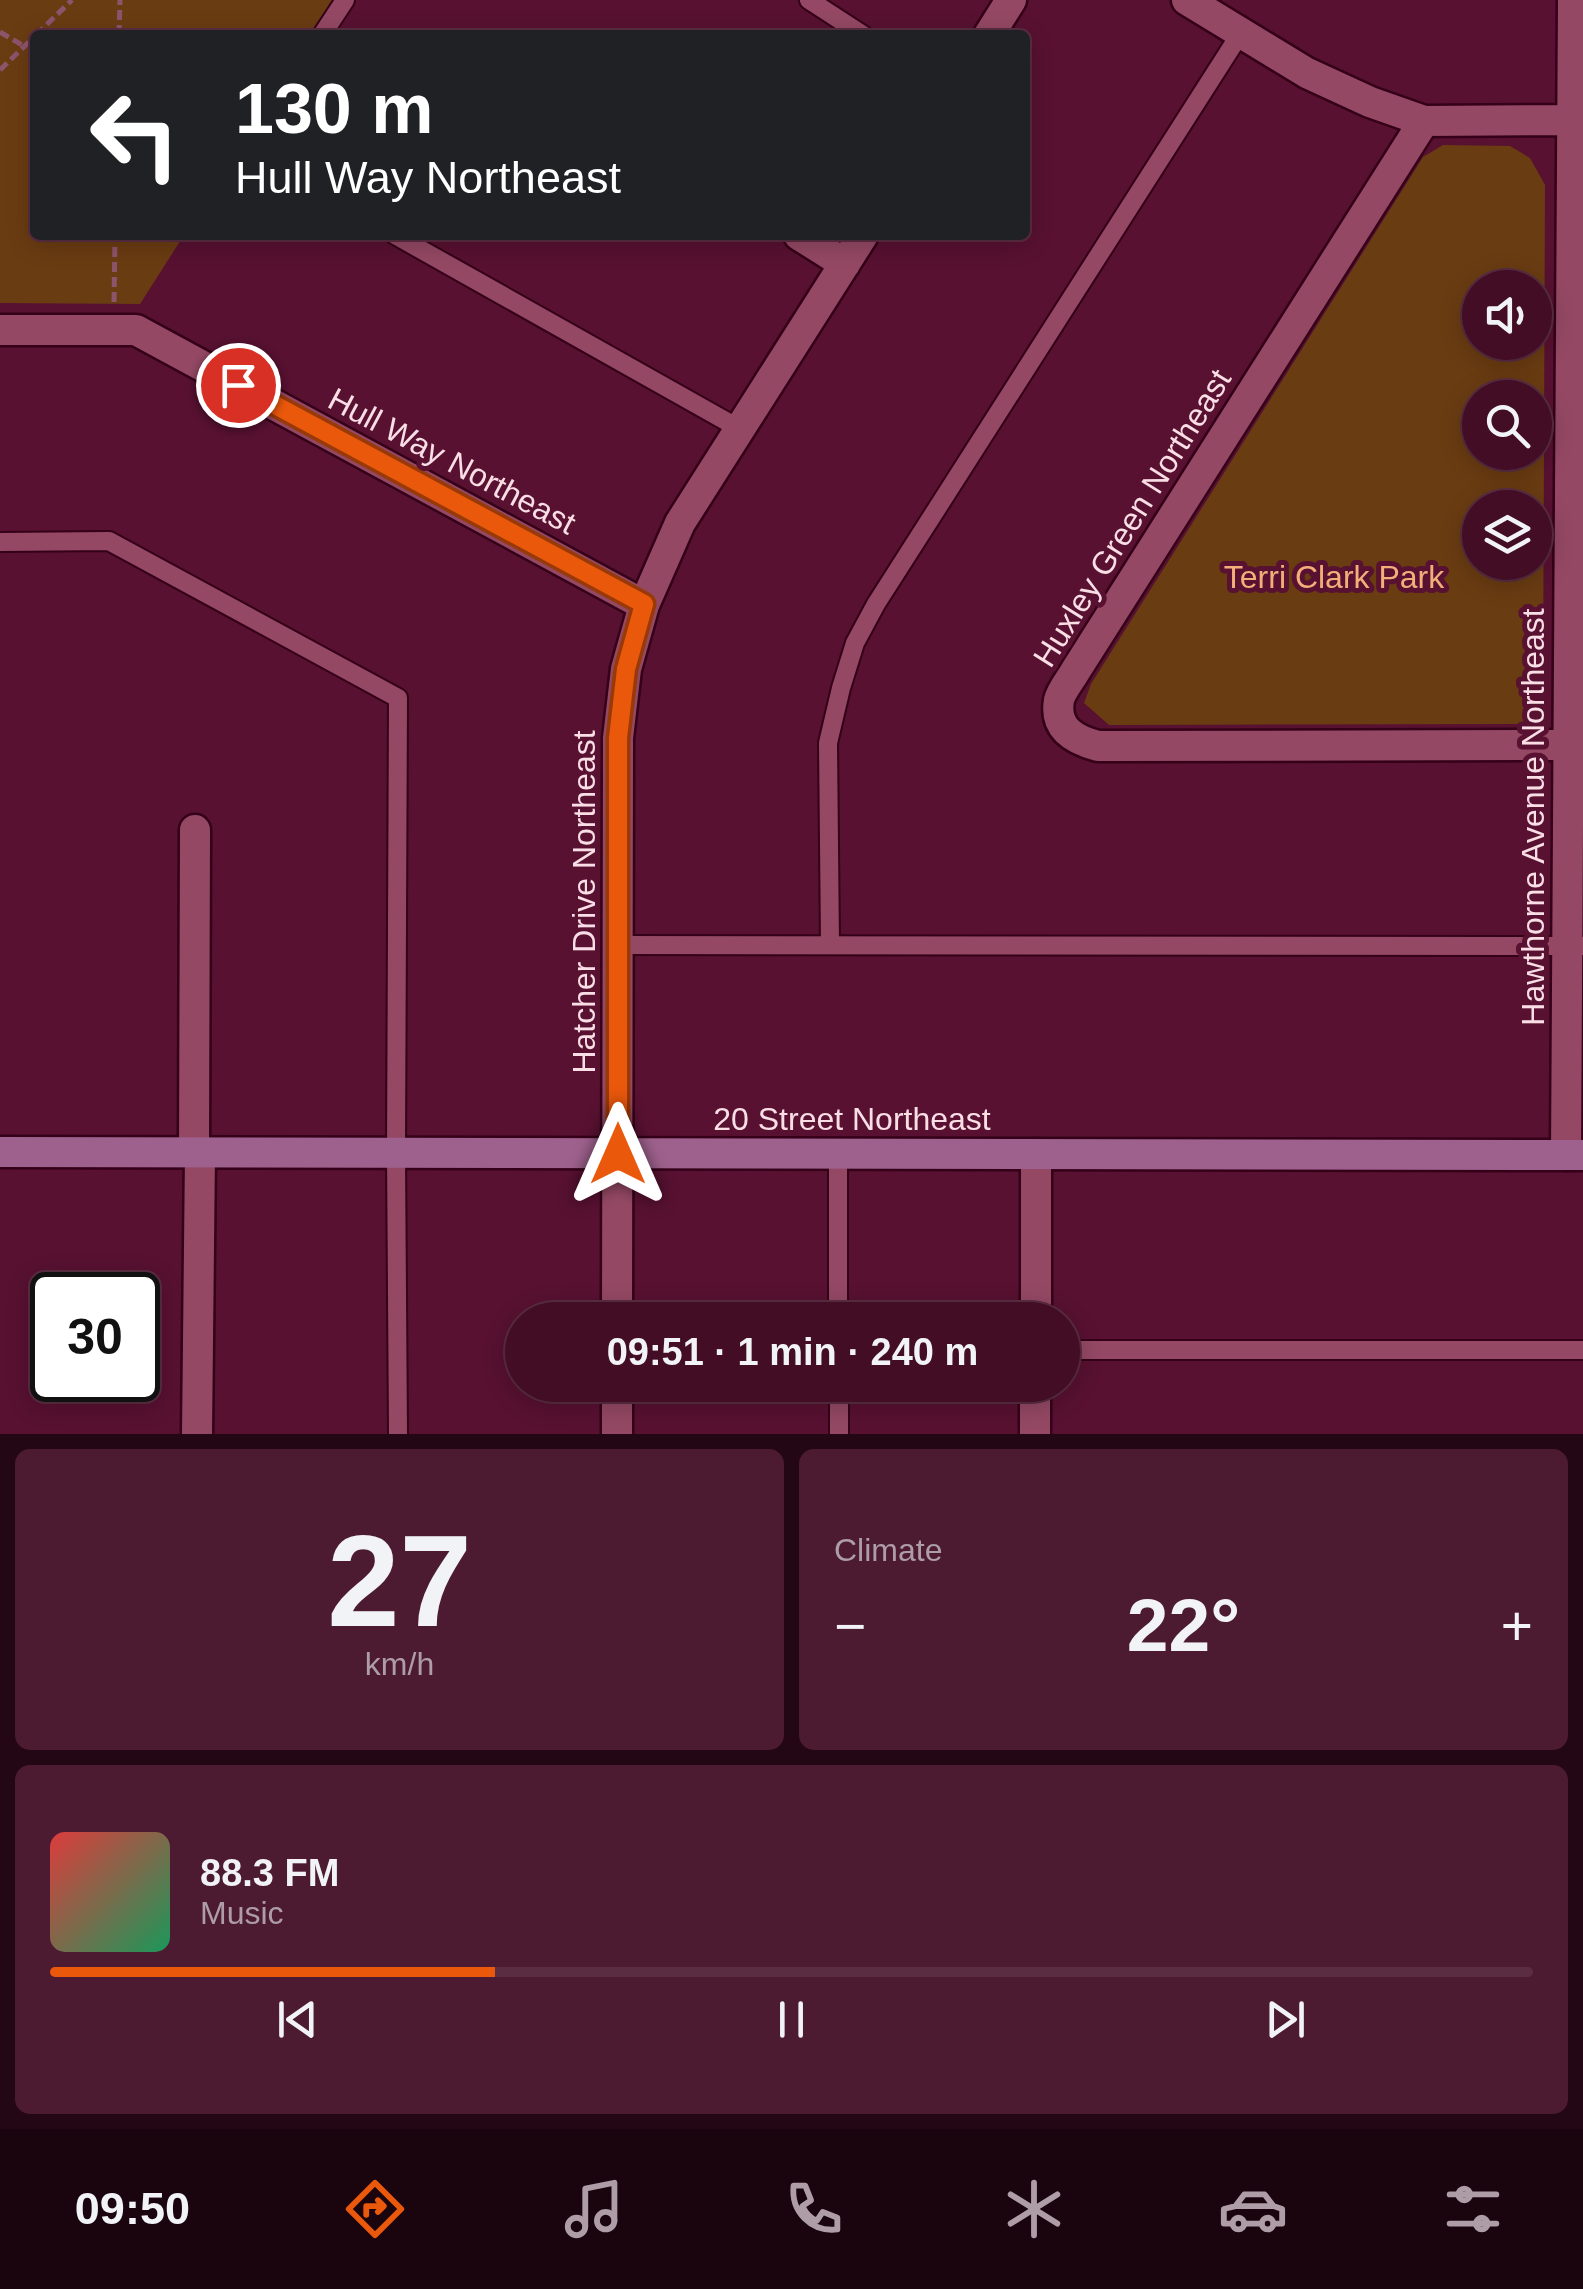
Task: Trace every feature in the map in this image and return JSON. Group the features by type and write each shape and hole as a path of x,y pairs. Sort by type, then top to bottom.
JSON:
{"street":[{"path":"992,30 1010,0"},
{"path":"1187,0 1338,88 1424,121 1573,120"},
{"name":"Hawthorne Avenue Northeast","path":"1574,0 1574,1155"},
{"name":"Huxley Green Northeast","path":"1424,121 1059,698 1061,722 1076,740 1098,746 1576,745"},
{"path":"807,240 844,264"},
{"name":"Hatcher Drive Northeast","path":"618,1302 618,738 626,669 644,604 680,523 860,240"},
{"name":"Hull Way Northeast","path":"0,330 136,330 644,604"},
{"path":"195,830 197,1434"},
{"name":"20 Street Northeast","path":"0,1152 1574,1155"},
{"path":"1036,1154 1036,1302"},
{"path":"618,1402 618,1434"},
{"path":"1035,1434 1036,1402"}],"lane":[{"path":"325,30 345,0"},
{"path":"809,0 856,30"},
{"path":"830,944 828,743 856,643 876,604 1240,34"},
{"path":"404,240 740,429"},
{"path":"0,542 108,542 398,698 398,1434"},
{"path":"618,945 1575,946"},
{"path":"838,1154 838,1302"},
{"path":"1080,1350 1583,1350"},
{"path":"838,1402 839,1434"}],"path":[{"path":"40,30 72,0"},
{"path":"119,30 120,0"},
{"path":"0,32 24,46"},
{"path":"0,70 30,40"},
{"path":"114,330 116,240"}],"green space":[{"path":"0,0 333,0 313,30 30,30 30,240 181,240 140,304 0,303"},
{"name":"Terri Clark Park","path":"1443,145 1510,146 1530,158 1545,185 1545,270 1462,270 1462,360 1544,360 1544,380 1462,380 1462,470 1544,470 1544,490 1462,490 1462,580 1543,580 1543,704 1523,724 1109,725 1084,703 1091,684 1423,157"}],"route":[{"path":"238,385 644,604 626,669 618,738 618,1154"}]}
